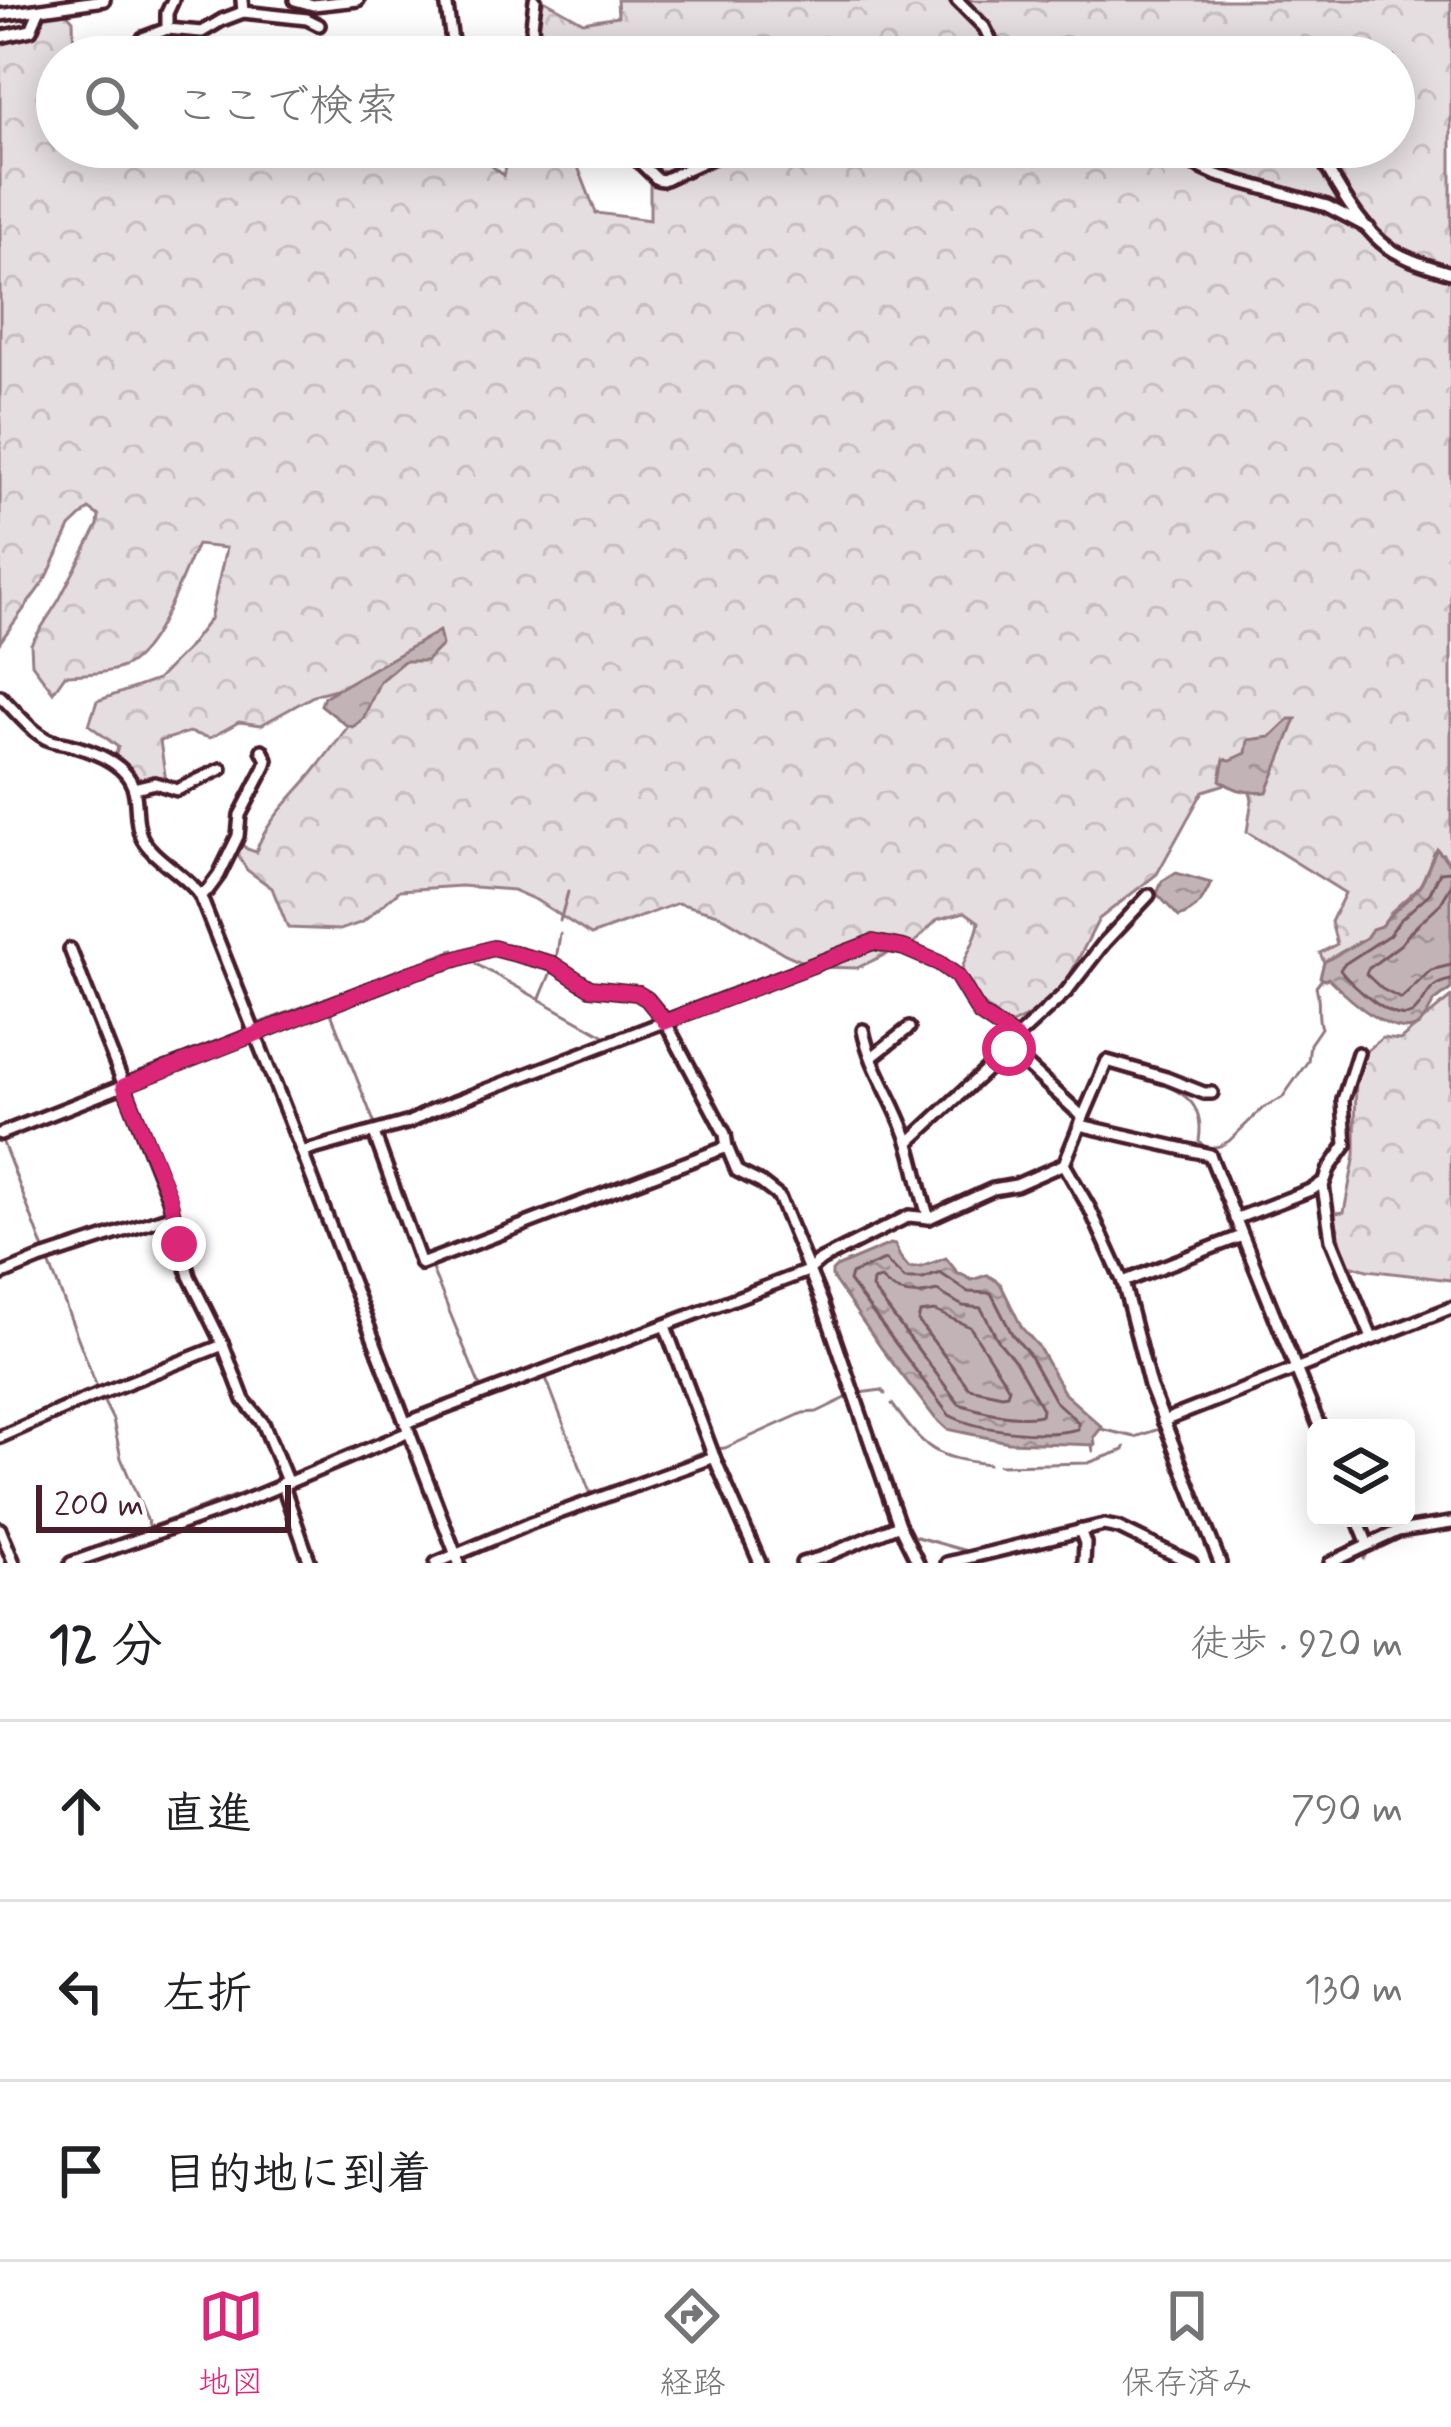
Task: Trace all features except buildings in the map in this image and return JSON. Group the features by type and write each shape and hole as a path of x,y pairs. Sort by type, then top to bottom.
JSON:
{"street":[{"path":"0,15 104,0"},
{"path":"167,29 173,0"},
{"path":"295,0 313,5 358,0"},
{"path":"446,0 451,36"},
{"path":"532,36 535,0"},
{"path":"957,0 989,36"},
{"path":"148,36 167,29 202,32 243,6 319,25"},
{"path":"0,37 31,30 39,10"},
{"path":"646,168 657,179 685,168"},
{"path":"1201,168 1327,206 1369,228"},
{"path":"1328,168 1351,207 1383,244 1451,273"},
{"path":"0,696 50,741 112,762 126,774 134,788 141,836 147,846 200,895 457,1559"},
{"path":"200,895 219,875 238,836 240,815 267,760 262,750"},
{"path":"134,788 155,783 177,790 221,769"},
{"path":"909,1142 1066,992 1149,895"},
{"path":"302,1152 410,1122 873,942 904,948 939,963 957,976 980,1014 1016,1038"},
{"path":"0,1134 411,973 493,948 553,964 590,988 637,993 665,1022 725,1134 736,1171 778,1197 822,1302 899,1525 918,1563"},
{"path":"70,949 170,1198 188,1276 244,1400 262,1423 310,1563"},
{"path":"872,1057 909,1028"},
{"path":"863,1030 909,1142 929,1217"},
{"path":"1009,1049 1082,1121 1210,1155 1316,1419"},
{"path":"1358,1053 1343,1100 1346,1145 1323,1182 1330,1239 1372,1338"},
{"path":"71,1563 230,1507 407,1427 808,1271 909,1216 929,1217 1064,1164 1106,1061 1211,1093"},
{"path":"374,1133 421,1264 727,1147"},
{"path":"1064,1164 1123,1282 1162,1421 1220,1563"},
{"path":"1235,1219 1323,1182"},
{"path":"0,1275 173,1215"},
{"path":"1123,1282 1242,1236"},
{"path":"1162,1421 1451,1308"},
{"path":"665,1326 760,1563"},
{"path":"0,1437 223,1345"},
{"path":"436,1563 457,1559 531,1523 714,1456"},
{"path":"1330,1563 1399,1531 1451,1523"},
{"path":"805,1563 899,1525"},
{"path":"947,1563 1104,1525 1191,1563"},
{"path":"1360,1527 1366,1545"},
{"path":"0,1529 14,1563"},
{"path":"1081,1533 1084,1563"}],"green space":[{"path":"544,0 583,22 618,16 617,0 1451,0 1451,866 1443,854 1434,853 1421,885 1381,927 1324,962 1320,953 1337,944 1331,922 1345,893 1247,832 1252,799 1245,778 1203,791 1157,874 1099,919 1056,1002 1008,1026 975,997 961,973 979,922 965,912 938,919 910,947 857,968 815,967 718,914 678,903 591,935 513,890 461,886 400,890 363,922 340,930 288,928 272,888 247,870 234,849 239,842 256,852 272,821 373,691 362,682 317,694 261,725 239,722 210,738 189,732 160,741 166,781 136,784 114,760 118,747 89,725 97,701 157,680 187,649 210,619 226,548 197,545 157,630 135,659 109,671 65,675 53,692 32,664 31,644 98,525 99,516 89,509 70,527 47,577 0,642 0,41 33,33 43,15 66,12 73,20 73,36 36,36 36,168 494,168 503,175 506,168 578,168 596,213 650,220 650,182 642,168 1415,168 1415,36 538,36"},
{"path":"1451,997 1451,1280 1346,1264 1334,1213 1344,1212 1355,1155 1356,1060 1382,1038 1400,1040"}],"water":[{"path":"439,631 442,645 426,661 404,661 380,681 363,719 353,727 321,705 324,697"},
{"path":"1289,719 1296,719 1267,792 1242,790 1220,780 1224,759 1246,753 1248,740 1270,737"},
{"path":"1437,849 1451,866 1451,989 1435,1001 1419,1025 1396,1027 1320,977 1324,962 1366,938 1414,893"},
{"path":"1176,873 1211,883 1199,904 1179,917 1157,894 1162,881"},
{"path":"890,1244 909,1268 946,1258 972,1280 987,1275 1000,1283 1022,1328 1065,1394 1102,1427 1094,1437 1095,1445 1008,1442 947,1429 935,1418 832,1277 836,1267"}],"waterway":[{"path":"560,921 568,892"},
{"path":"556,960 560,934"},
{"path":"257,1024 454,950"},
{"path":"476,964 605,1036 656,1020"},
{"path":"540,998 551,972"},
{"path":"750,984 769,975"},
{"path":"1209,1148 1229,1141 1264,1107 1282,1098 1308,1061 1310,1044 1321,1028 1316,987 1322,979"},
{"path":"715,998 741,987"},
{"path":"325,998 376,1127"},
{"path":"670,1014 707,1002"},
{"path":"126,1077 247,1029"},
{"path":"1146,1078 1179,1092 1194,1106 1199,1141 1206,1149"},
{"path":"0,1126 117,1080"},
{"path":"0,1135 98,1390"},
{"path":"1205,1159 1234,1234"},
{"path":"394,1175 425,1256"},
{"path":"1237,1243 1289,1367"},
{"path":"430,1264 481,1389"},
{"path":"413,1428 546,1378 591,1495"},
{"path":"1171,1424 1291,1378 1308,1419"},
{"path":"859,1393 882,1390 885,1394"},
{"path":"715,1449 850,1396"},
{"path":"102,1398 150,1527 281,1479"},
{"path":"892,1404 932,1449 989,1464"},
{"path":"1101,1429 1135,1437 1162,1428"},
{"path":"290,1475 403,1429"},
{"path":"1092,1445 1093,1451"},
{"path":"999,1465 1088,1463 1125,1447"},
{"path":"463,1547 529,1516 705,1451"},
{"path":"1354,1527 1361,1543"},
{"path":"910,1535 970,1552"},
{"path":"1364,1559 1369,1549"},
{"path":"1344,1563 1356,1559"}],"route":[{"path":"179,1244 170,1198 124,1086 411,973 493,948 553,964 590,988 637,993 665,1022 873,942 904,948 957,976 980,1014 1016,1038 1009,1049"}]}
